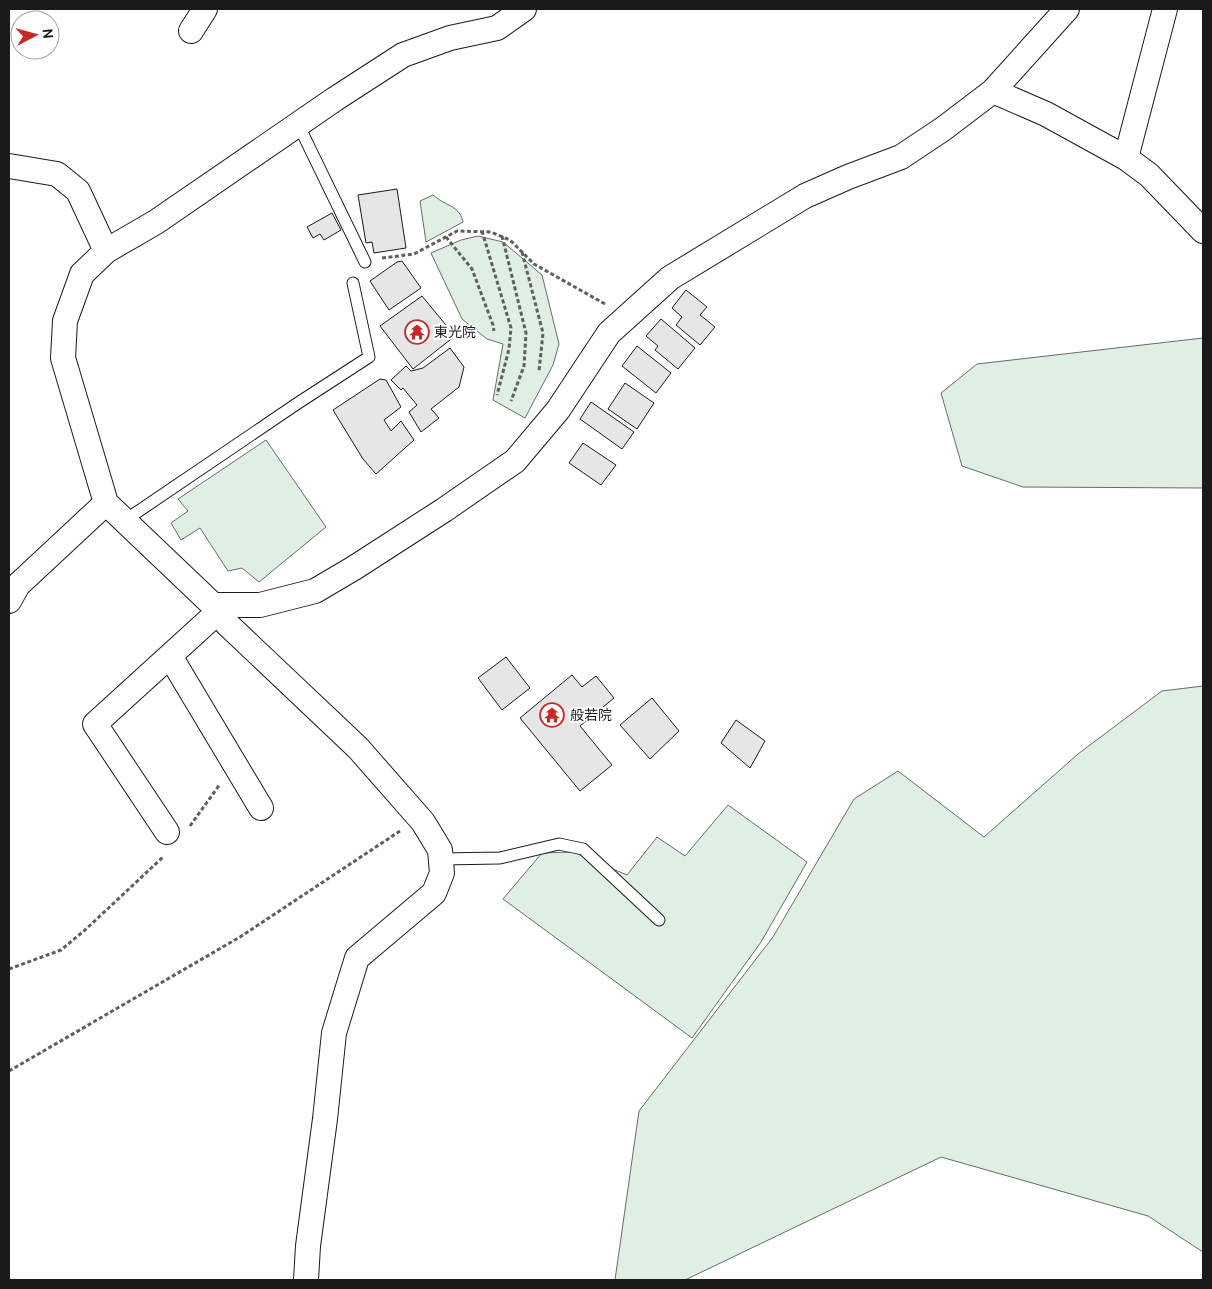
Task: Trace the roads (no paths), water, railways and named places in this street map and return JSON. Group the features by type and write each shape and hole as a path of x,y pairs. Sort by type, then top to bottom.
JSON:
{"street":[{"path":"192,31 205,9"},
{"path":"306,1280 308,1246 334,1033 357,958 434,894 442,873 440,850 420,819 358,748 232,630 215,609 106,503 63,358 65,321 82,274 106,251 156,222 334,99 403,55 450,38 497,28 524,9"},
{"path":"178,829 95,724 170,656 215,609 260,605 315,591 444,510 515,461 558,410 609,333 670,278 805,196 901,157 943,129 993,90 1067,9"},
{"path":"1126,158 1165,9"},
{"path":"993,90 1046,114 1126,158 1150,174 1203,231"},
{"path":"9,166 57,174 78,191 106,251"},
{"path":"9,601 18,585 106,503"},
{"path":"170,656 261,808"}],"lane":[{"path":"298,124 366,262"},
{"path":"124,521 298,403 370,357 353,283"},
{"path":"441,859 500,858 559,844 583,849 660,920"}],"place":[{"name":"東光院","path":"417,332"},
{"name":"般若院","path":"552,715"}]}
